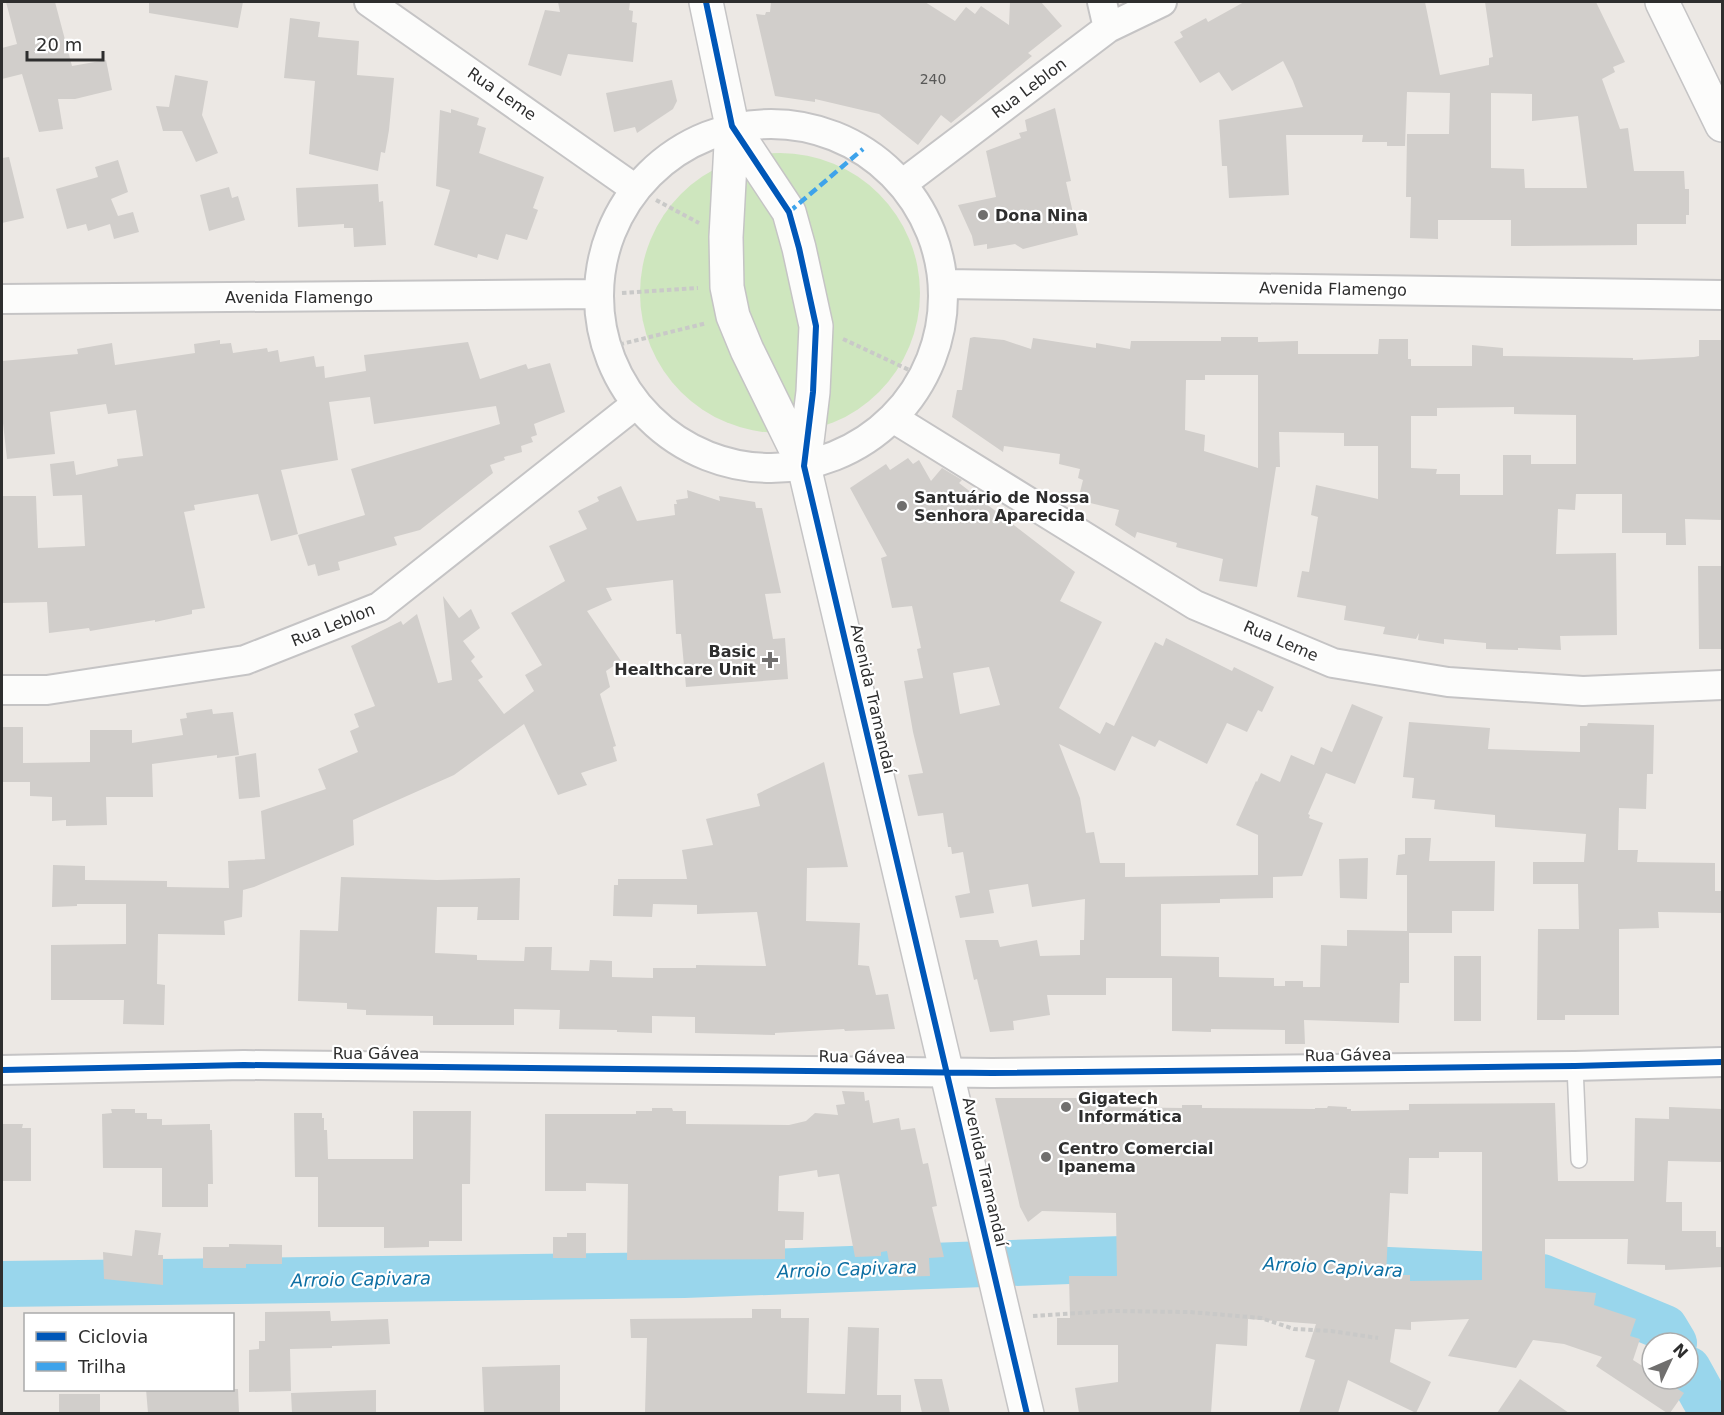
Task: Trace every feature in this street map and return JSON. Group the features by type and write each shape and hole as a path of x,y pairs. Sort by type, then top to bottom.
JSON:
{"main road":[{"name":"Avenida Tramandaí","path":"705,2 732,126 727,222 730,301 769,393 804,466 1028,1413"},
{"path":"1662,2 1719,111"},
{"name":"Avenida Tramandaí","path":"732,126 789,212 800,248 816,326 813,392 804,466"},
{"path":"727,222 734,196 742,190 764,188 779,195"},
{"path":"769,393 781,404 795,408 809,400 813,392"}],"street":[{"name":"Rua Leme","path":"369,2 634,188"},
{"name":"Rua Leblon","path":"902,184 1105,15 1162,2"},
{"path":"800,125 863,149 902,184 931,230 943,284 940,332 924,377 893,418 852,449 804,466 758,468 712,458 670,436 636,405 605,348 597,294 607,238 634,188 678,149 732,126 800,125"},
{"name":"Avenida Flamengo","path":"943,284 1722,295"},
{"name":"Avenida Flamengo","path":"2,299 597,294"},
{"name":"Rua Leblon","path":"2,690 47,690 245,660 379,607 636,405"},
{"name":"Rua Leme","path":"893,418 1196,605 1333,663 1448,682 1583,691 1722,685"},
{"name":"Rua Gávea","path":"2,1070 244,1065 948,1072 1575,1066 1722,1062"}],"lane":[{"path":"1575,1066 1579,1161"}],"path":[{"path":"634,188 727,222"},
{"path":"597,294 730,301"},
{"path":"605,348 730,301"},
{"path":"816,326 924,377"},
{"path":"1005,1319 1111,1311 1189,1312 1261,1318 1294,1329 1331,1331 1378,1338"}],"green space":[{"path":"766,153 794,153 834,163 846,169 869,185 888,204 910,239 920,279 920,307 910,347 897,371 879,392 858,410 834,423 794,433 766,433 726,423 702,410 681,392 663,371 646,334 640,307 640,279 650,239 663,215 681,194 702,176 739,159"}],"building":[{"path":"6,2 55,2 72,66 106,60 112,90 75,99 58,99 63,129 39,132 22,74 2,79 2,48 17,44"},
{"path":"149,2 243,2 238,28 149,13"},
{"path":"558,2 630,2 629,10 633,11 632,22 637,23 633,62 568,54 561,76 528,65 545,10 560,12"},
{"path":"771,2 925,2 955,21 966,7 975,14 981,6 1009,25 1010,2 1041,2 1062,26 1028,53 1032,56 951,123 941,115 918,145 879,114 815,99 815,102 775,96 756,14 765,15 766,12 770,12"},
{"path":"1244,2 1425,2 1440,75 1489,65 1489,58 1493,57 1485,2 1596,2 1625,62 1613,67 1615,72 1602,79 1620,129 1628,128 1634,171 1684,171 1685,189 1689,189 1689,215 1686,215 1686,224 1637,224 1637,245 1511,246 1511,220 1438,220 1438,239 1410,238 1411,197 1406,197 1407,134 1449,134 1450,93 1407,92 1405,146 1387,146 1387,142 1362,142 1363,135 1286,135 1289,195 1229,198 1227,166 1222,166 1219,120 1303,107 1283,61 1232,91 1219,72 1200,83 1174,42 1183,37 1180,32 1206,18 1208,22","holes":["1491,93 1532,94 1532,121 1578,116 1587,188 1525,188 1524,169 1491,168"]},
{"path":"290,18 320,22 318,37 359,41 357,75 394,78 389,130 385,153 381,152 378,171 309,154 315,81 284,78"},
{"path":"175,75 208,81 202,115 218,153 196,162 182,131 163,131 156,106 169,107"},
{"path":"672,80 677,101 673,109 637,133 635,127 614,132 606,93"},
{"path":"1055,108 1071,181 1066,182 1078,235 1023,249 1015,244 987,249 987,244 974,246 958,205 996,197 986,151 1021,138 1019,133 1027,131 1025,120"},
{"path":"451,109 479,118 477,125 486,128 479,153 544,177 533,208 538,210 527,240 506,234 498,260 478,254 477,258 434,245 450,190 436,186 440,110 451,113"},
{"path":"9,157 24,218 2,223 2,158"},
{"path":"118,160 128,192 111,199 118,216 133,212 139,232 114,239 110,224 88,231 86,224 67,229 56,189 98,177 95,167"},
{"path":"378,184 379,202 383,201 386,245 354,247 353,228 344,228 344,224 298,227 296,188"},
{"path":"229,187 232,198 238,196 245,220 209,231 200,195"},
{"path":"1221,337 1258,337 1258,342 1298,341 1298,354 1378,354 1379,339 1408,339 1408,359 1411,359 1411,366 1472,366 1472,345 1503,348 1503,356 1633,358 1633,360 1699,356 1699,340 1722,340 1722,520 1685,519 1686,545 1666,545 1666,533 1622,533 1622,494 1576,494 1575,510 1558,509 1556,554 1616,553 1617,635 1560,636 1561,650 1518,648 1518,650 1486,649 1486,643 1444,639 1444,644 1418,640 1419,633 1416,639 1383,634 1385,627 1344,620 1346,606 1297,597 1302,571 1309,572 1318,517 1311,515 1316,485 1378,499 1378,446 1344,446 1344,433 1279,432 1280,467 1276,467 1257,587 1219,581 1223,559 1176,547 1177,543 1137,532 1135,538 1115,525 1119,510 1078,500 1083,480 1078,478 1080,469 1059,464 1060,454 1004,446 1003,452 952,417 957,390 962,390 970,338 1004,340 1031,349 1033,338 1096,348 1096,343 1130,349 1131,341 1221,341","holes":["1205,375 1258,375 1258,468 1204,451 1205,435 1185,430 1186,380 1205,380","1514,407 1514,414 1576,415 1576,464 1531,464 1531,455 1503,455 1503,495 1460,495 1460,474 1436,474 1437,469 1411,468 1411,416 1437,416 1437,408"]},
{"path":"220,340 220,344 231,343 233,353 267,348 268,352 278,350 280,362 314,356 316,367 324,366 325,378 366,371 364,355 468,342 480,379 526,364 528,369 550,363 565,412 534,424 537,435 531,437 533,442 521,446 522,452 504,457 505,460 490,465 493,473 420,530 394,537 397,545 338,562 340,570 318,576 315,564 308,566 298,535 365,515 351,469 500,424 496,406 374,424 370,397 329,402 338,460 281,470 298,534 271,541 258,494 194,505 195,510 184,512 205,608 192,610 192,614 155,622 155,620 90,631 89,628 49,633 47,602 2,603 2,496 36,496 38,548 85,546 82,495 53,496 50,464 74,461 76,475 118,466 117,459 143,456 136,410 108,414 106,404 50,412 55,454 7,459 2,414 2,361 78,354 77,349 112,343 115,365 195,353 194,344"},
{"path":"908,458 913,464 919,460 931,481 942,468 962,480 959,483 1075,572 1060,601 1102,622 1059,708 1100,734 1106,722 1114,726 1155,642 1163,646 1166,638 1232,671 1234,667 1274,687 1262,712 1258,710 1247,732 1227,723 1207,764 1159,740 1155,747 1132,736 1115,771 1059,744 1080,798 1086,833 1094,832 1100,863 1125,863 1125,877 1258,875 1258,835 1236,825 1261,773 1280,782 1291,755 1314,765 1321,747 1332,752 1352,704 1383,717 1355,784 1326,773 1308,814 1309,818 1323,823 1302,876 1273,877 1273,898 1220,899 1220,903 1161,904 1161,956 1219,957 1219,977 1274,978 1274,986 1285,986 1285,981 1303,981 1303,987 1320,987 1321,945 1347,946 1347,930 1407,931 1407,875 1396,875 1398,855 1405,854 1405,838 1431,838 1429,861 1495,861 1494,911 1452,911 1452,933 1409,933 1409,983 1400,983 1399,1023 1304,1020 1305,1044 1285,1044 1285,1030 1172,1031 1172,978 1106,978 1106,995 1047,995 1050,1015 1013,1021 1014,1030 990,1032 977,979 974,980 965,940 998,940 1000,947 1037,940 1040,956 1080,955 1080,940 1084,940 1085,899 1032,907 1028,884 989,890 994,913 960,918 955,896 970,893 963,852 952,854 951,847 948,847 943,813 918,816 908,775 923,773 904,681 923,678 917,649 921,648 912,606 892,608 881,558 887,556 850,488 886,464 890,470","holes":["989,667 1000,705 960,714 953,673"]},
{"path":"621,486 637,521 675,515 674,504 677,504 676,500 688,498 687,490 720,501 719,496 755,502 756,508 762,508 781,593 765,594 773,639 785,638 788,679 686,687 681,634 676,634 673,580 606,588 612,600 587,611 621,661 606,671 610,687 600,694 616,746 613,747 617,761 581,773 587,785 558,795 524,724 454,775 353,820 354,845 243,890 242,917 224,921 225,935 158,934 157,984 165,985 164,1025 123,1024 124,1000 51,1000 51,945 126,944 126,904 77,904 77,906 52,907 53,865 85,866 85,880 167,881 167,887 229,888 228,861 265,859 261,811 326,789 318,769 358,752 350,731 359,727 354,714 375,706 351,646 401,621 403,625 417,614 438,683 452,680 443,596 459,618 471,609 480,628 463,641 475,657 471,661 483,677 478,680 504,714 534,691 525,675 542,665 511,613 565,581 549,546 587,529 578,511 599,501 597,497"},
{"path":"1698,566 1722,566 1722,649 1699,649"},
{"path":"212,709 213,714 233,712 239,755 217,758 217,755 152,764 153,797 106,797 107,825 66,826 66,820 52,821 52,797 30,796 30,782 2,782 2,727 23,727 23,763 90,762 90,730 132,730 132,743 183,735 180,719 187,718 186,713"},
{"path":"1409,722 1490,728 1488,749 1580,752 1580,726 1587,726 1588,723 1654,725 1653,774 1647,774 1646,809 1619,808 1618,850 1638,850 1637,862 1715,863 1715,891 1722,891 1722,913 1658,912 1659,928 1619,929 1619,1015 1565,1015 1565,1020 1537,1020 1538,929 1579,929 1578,884 1533,884 1533,862 1584,862 1586,834 1495,827 1495,815 1434,809 1435,800 1412,798 1414,778 1403,777"},
{"path":"256,753 260,797 239,799 235,757"},
{"path":"824,762 848,867 807,868 806,921 860,923 858,965 869,966 876,995 888,994 895,1029 845,1031 844,1029 775,1033 775,1035 695,1033 695,1017 652,1016 652,1033 559,1029 560,1010 514,1009 514,1025 433,1025 433,1016 366,1015 366,1010 347,1009 347,1003 298,1001 300,930 338,931 341,877 437,880 520,878 519,920 477,920 478,907 437,907 435,953 477,955 477,960 524,961 525,947 552,947 551,970 589,971 590,960 612,961 612,977 653,978 653,968 696,968 696,965 766,966 757,912 697,914 697,905 653,904 652,917 613,916 614,885 618,885 618,879 687,879 682,850 713,845 706,819 760,806 757,794"},
{"path":"1368,858 1367,899 1340,898 1339,859"},
{"path":"1454,956 1481,956 1481,1021 1454,1021"},
{"path":"842,1091 864,1092 865,1101 869,1100 873,1123 899,1118 901,1130 915,1128 923,1164 928,1163 937,1206 932,1207 944,1257 929,1258 930,1276 898,1277 898,1273 891,1273 887,1251 881,1252 881,1256 855,1257 839,1174 818,1177 817,1170 779,1176 778,1211 804,1212 803,1240 785,1240 785,1259 627,1260 628,1184 586,1183 586,1191 545,1191 545,1114 636,1114 636,1111 652,1111 652,1108 672,1108 673,1111 686,1111 686,1124 789,1125 806,1121 815,1113 838,1115 836,1105 845,1104"},
{"path":"995,1098 1105,1098 1111,1107 1182,1108 1182,1105 1202,1105 1202,1108 1315,1109 1328,1106 1347,1107 1351,1111 1409,1110 1409,1104 1555,1103 1558,1181 1634,1181 1635,1118 1669,1119 1669,1107 1722,1109 1722,1162 1668,1161 1666,1202 1682,1202 1682,1231 1716,1231 1716,1247 1722,1247 1722,1267 1665,1270 1665,1265 1627,1264 1628,1239 1545,1239 1545,1288 1596,1293 1594,1305 1636,1319 1630,1336 1640,1339 1633,1360 1640,1364 1640,1391 1681,1391 1684,1393 1670,1413 1596,1366 1602,1357 1564,1344 1533,1340 1516,1368 1448,1356 1469,1319 1411,1322 1411,1330 1395,1329 1390,1362 1431,1382 1416,1413 1348,1380 1338,1413 1299,1413 1315,1360 1305,1357 1316,1324 1248,1319 1247,1346 1216,1344 1211,1413 1079,1413 1075,1388 1118,1382 1118,1345 1057,1345 1057,1318 1070,1318 1069,1276 1117,1276 1116,1213 1042,1211 1028,1222 1020,1207","holes":["1439,1152 1482,1152 1482,1280 1410,1281 1410,1275 1386,1275 1390,1193 1408,1194 1409,1158 1439,1158"]},
{"path":"111,1109 135,1109 135,1113 147,1113 147,1119 162,1119 162,1125 210,1124 213,1184 208,1184 208,1207 162,1207 162,1168 103,1168 102,1114 112,1113"},
{"path":"413,1111 471,1111 470,1184 462,1184 462,1241 429,1241 429,1247 384,1248 384,1227 318,1227 318,1177 295,1177 294,1113 322,1113 324,1130 327,1130 328,1159 413,1159"},
{"path":"2,1124 23,1124 22,1128 31,1128 31,1181 2,1181"},
{"path":"135,1230 161,1233 158,1255 163,1255 163,1285 104,1279 103,1252 132,1256"},
{"path":"567,1233 586,1233 586,1258 553,1258 553,1237 567,1237"},
{"path":"229,1244 282,1245 282,1264 246,1264 246,1268 203,1268 203,1247 229,1247"},
{"path":"752,1309 781,1309 781,1318 809,1318 807,1393 845,1394 848,1327 879,1328 877,1395 901,1395 901,1413 645,1413 647,1338 631,1338 630,1319 752,1318"},
{"path":"330,1311 331,1321 388,1319 390,1344 290,1349 291,1391 249,1392 249,1350 259,1349 259,1341 265,1341 265,1312"},
{"path":"560,1365 560,1413 484,1413 482,1367"},
{"path":"914,1379 942,1379 950,1413 922,1413"},
{"path":"1520,1379 1569,1413 1497,1413"},
{"path":"238,1389 239,1413 148,1413 146,1391 234,1391"},
{"path":"376,1390 376,1413 292,1413 291,1393"},
{"path":"59,1394 100,1394 100,1413 59,1413"}],"waterway":[{"name":"Arroio Capivara","path":"2,1284 684,1275 1150,1258 1179,1260"},
{"name":"Arroio Capivara","path":"1322,1267 1542,1277 1665,1328 1667,1331"},
{"name":"Arroio Capivara","path":"1700,1391 1713,1414"}],"marked path":[{"path":"789,212 863,149"}],"cycle path":[{"path":"706,2 732,126 789,212 799,248 816,326 813,392 804,466 1027,1414"},
{"path":"2,1070 244,1065 992,1073 1722,1062"}],"place":[{"name":"Dona Nina","path":"983,215"},
{"name":"Santuário de Nossa Senhora Aparecida","path":"902,506"},
{"name":"Basic Healthcare Unit","path":"770,660"},
{"name":"Gigatech Informática","path":"1066,1107"},
{"name":"Centro Comercial Ipanema","path":"1046,1157"}]}
